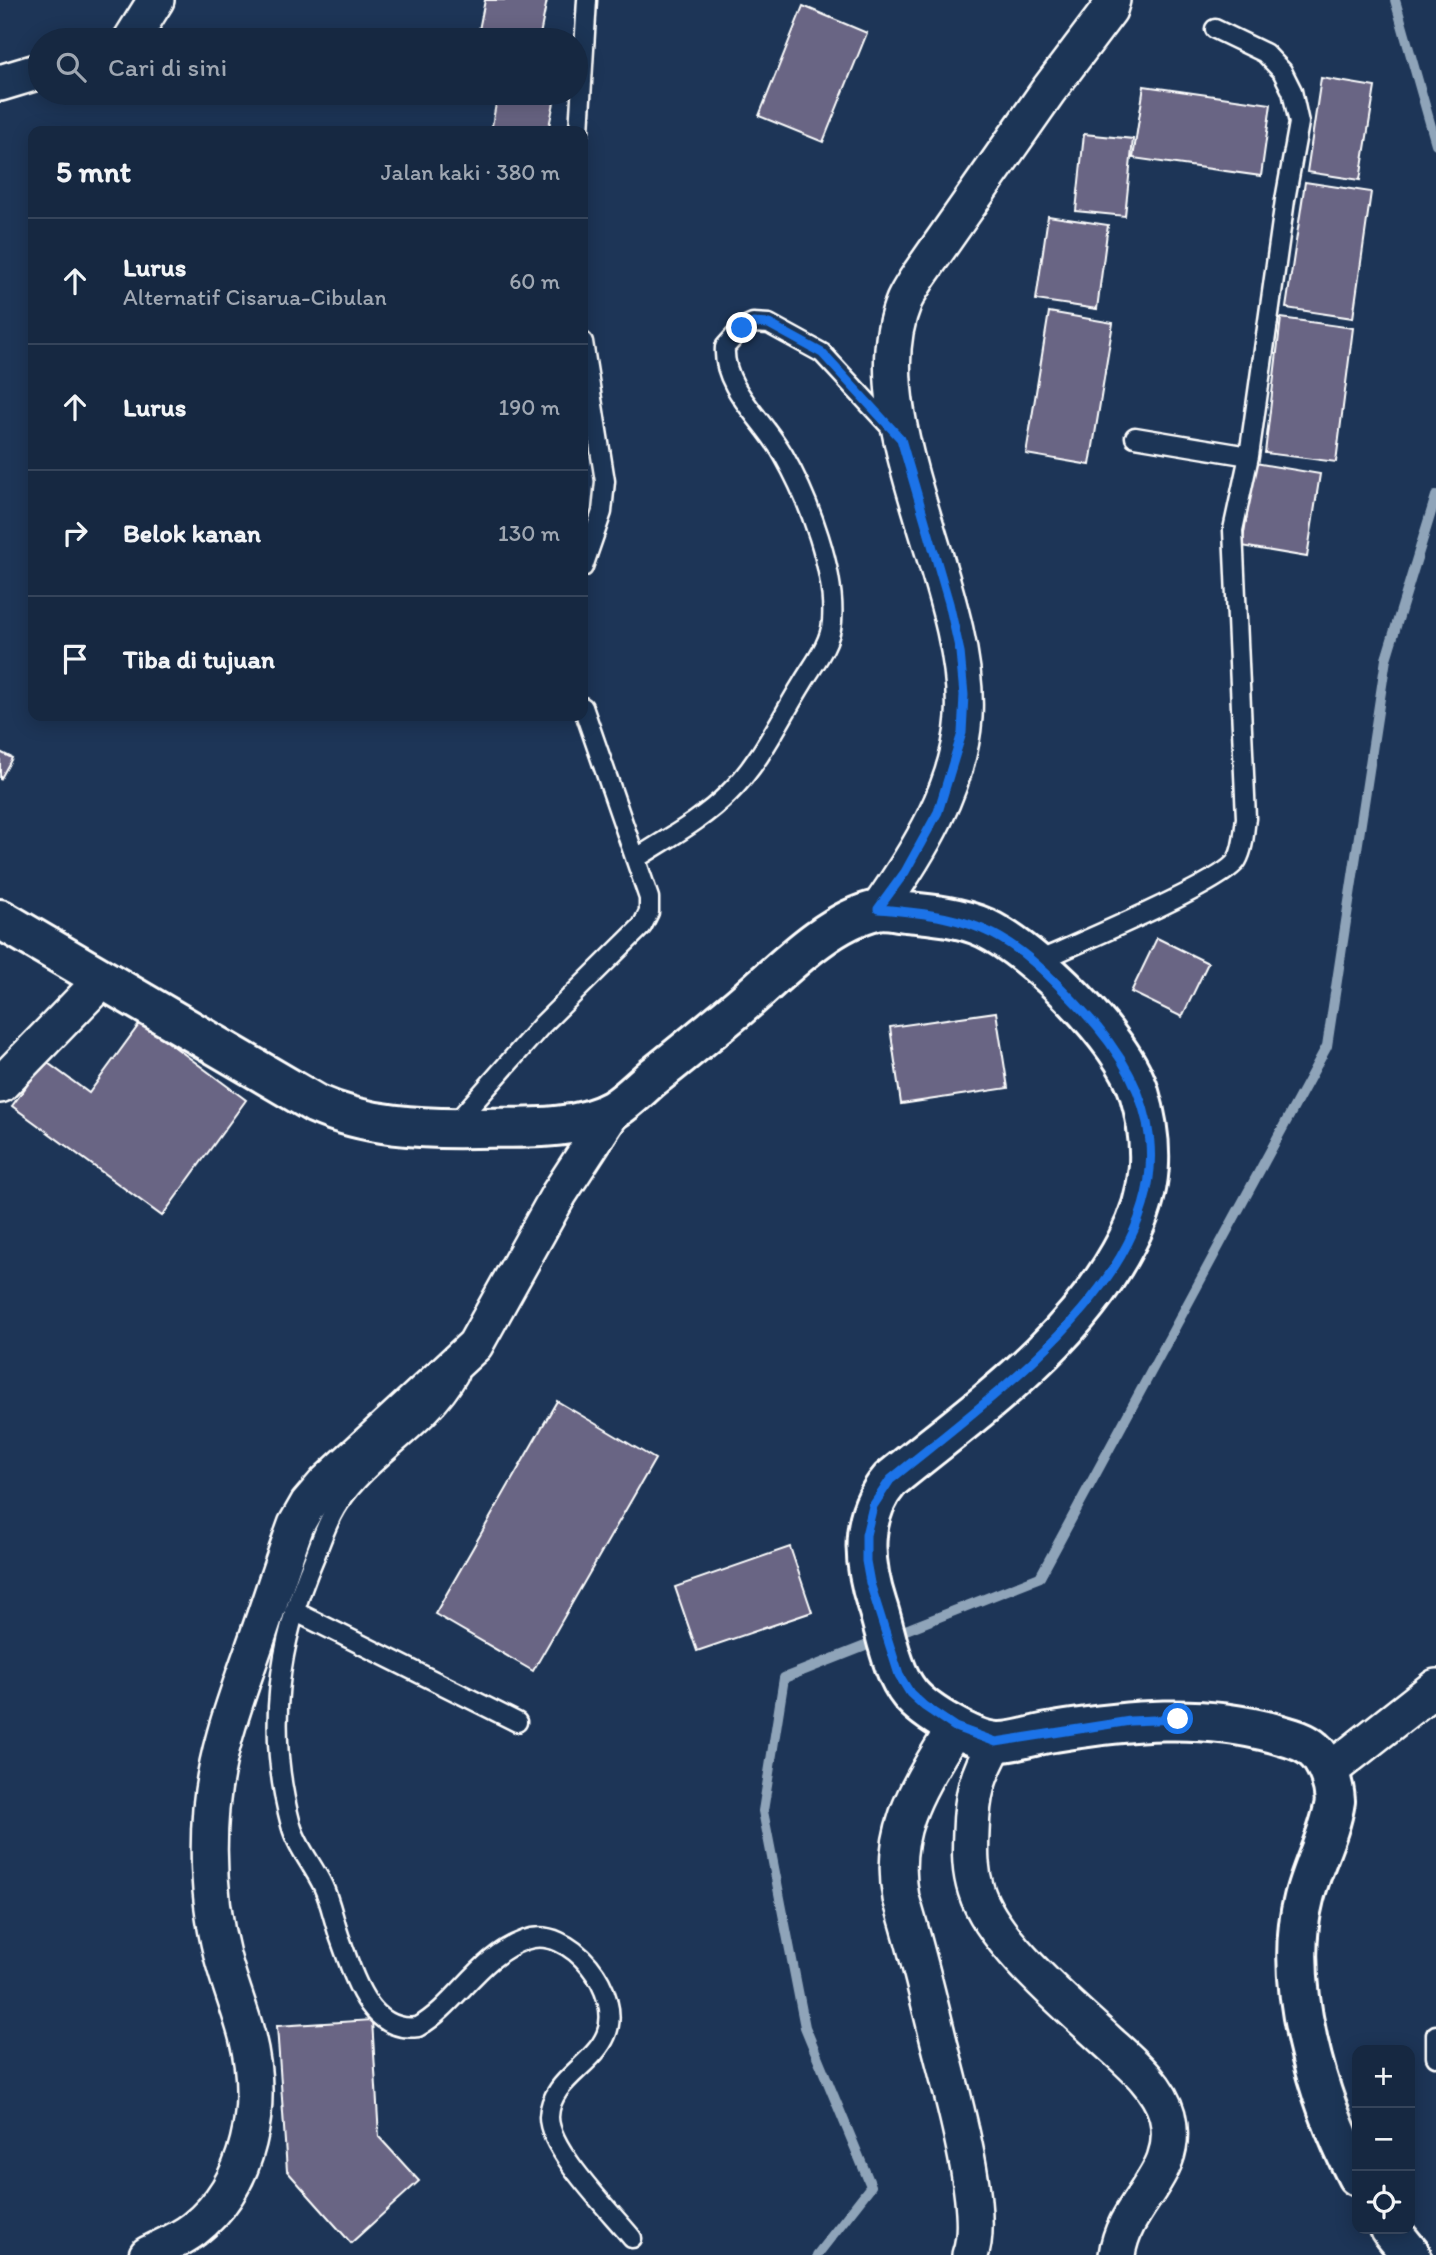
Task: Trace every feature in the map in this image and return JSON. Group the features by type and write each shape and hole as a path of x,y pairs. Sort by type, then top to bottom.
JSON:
{"main road":[{"path":"0,919 316,1104 341,1115 375,1123 451,1128 548,1126 613,1111 793,959 848,922 878,909 932,914 974,924 1011,943 1036,962 1105,1033 1131,1072 1147,1127 1152,1162 1148,1189 1137,1223 1119,1258 1099,1292 1071,1326 983,1405 890,1480 879,1494 866,1535 870,1583 899,1675 910,1693 955,1727 996,1742 1130,1721 1190,1720 1264,1730 1313,1749 1328,1772 1335,1801 1300,1917 1300,1983 1307,2034 1316,2070 1335,2127 1355,2171"},
{"path":"1394,2234 1411,2255"}],"street":[{"path":"138,28 156,0"},
{"path":"878,909 905,872 938,812 955,760 964,717 958,639 901,439 894,358 904,300 1048,90 1109,10 1112,0"},
{"path":"0,83 28,75"},
{"path":"0,1085 102,980"},
{"path":"147,2255 192,2231 229,2192 240,2172 252,2126 254,2088 247,2037 214,1920 210,1874 211,1811 216,1765 278,1573 308,1504 364,1446 475,1345 570,1175 613,1111"},
{"path":"1328,1772 1436,1687"},
{"path":"955,1727 911,1801 901,1835 898,1864 901,1898 955,2105 971,2187 976,2219 970,2255"},
{"path":"996,1742 979,1773 972,1797 970,1861 982,1906 994,1926 1056,1994 1140,2073 1162,2103 1167,2115 1169,2147 1163,2169 1127,2219 1117,2255"}],"lane":[{"path":"585,28 587,0"},
{"path":"1036,962 1176,898 1209,880 1237,860 1246,818 1233,530 1249,456 1285,200 1299,124 1292,91 1282,71 1265,53 1214,29"},
{"path":"579,126 581,105"},
{"path":"637,858 705,814 729,793 769,740 825,646 832,625 832,594 826,563 798,485 773,437 727,375 725,347 730,337 753,323 769,324 822,353 901,439"},
{"path":"588,374 605,481 602,512 588,553"},
{"path":"1135,437 1249,456"},
{"path":"451,1128 542,1025 642,926 649,912 649,898 637,858 620,817 588,721"},
{"path":"475,1345 447,1394 435,1409 387,1451 340,1502 330,1518 294,1611 277,1692 286,1797 294,1834 327,1895 359,1987 385,2021 410,2028 418,2027 487,1963 517,1943 537,1936 570,1948 598,1981 606,1998 610,2021 604,2040 556,2093 549,2117 558,2149 632,2238"},
{"path":"294,1611 517,1722"},
{"path":"1436,2035 1436,2057"}],"building":[{"path":"485,0 547,0 541,28 479,28"},
{"path":"803,6 867,33 823,142 759,116"},
{"path":"1321,78 1375,87 1360,180 1307,172"},
{"path":"1144,86 1271,104 1261,176 1133,158"},
{"path":"496,105 553,105 549,126 492,126"},
{"path":"1084,134 1133,139 1125,216 1076,211"},
{"path":"1305,182 1371,192 1353,318 1286,308"},
{"path":"1048,216 1108,225 1097,309 1036,300"},
{"path":"1049,312 1113,323 1090,465 1026,454"},
{"path":"1281,318 1353,328 1336,462 1265,453"},
{"path":"1255,463 1320,474 1307,557 1242,546"},
{"path":"0,752 12,758 0,780"},
{"path":"1157,938 1208,963 1182,1017 1131,992"},
{"path":"996,1012 1008,1088 901,1104 890,1027"},
{"path":"141,1022 246,1100 162,1216 12,1106 45,1061 89,1093"},
{"path":"557,1401 655,1459 533,1671 435,1614"},
{"path":"790,1547 812,1612 697,1651 675,1587"},
{"path":"372,2020 379,2137 419,2181 351,2243 287,2171 277,2026"}],"waterway":[{"path":"1395,0 1436,144"},
{"path":"817,2255 871,2186 805,2027 763,1811 784,1678 1040,1577 1327,1046 1386,659 1436,496"}],"route":[{"path":"742,328 753,323 769,324 822,353 901,439 949,603 960,652 964,695 962,733 938,812 905,872 878,909 932,914 974,924 1011,943 1036,962 1105,1033 1127,1064 1139,1093 1152,1162 1148,1189 1137,1223 1099,1292 1071,1326 1038,1357 890,1480 879,1494 866,1535 866,1561 870,1583 899,1675 910,1693 924,1706 955,1727 996,1742 1130,1721 1178,1719"}]}
